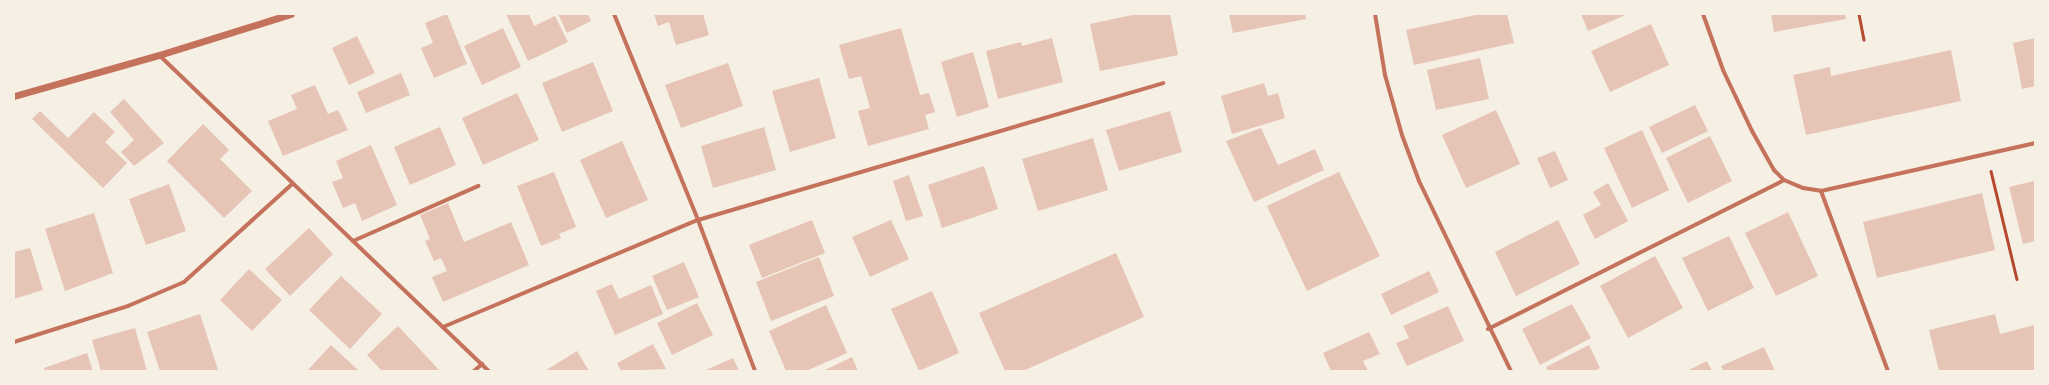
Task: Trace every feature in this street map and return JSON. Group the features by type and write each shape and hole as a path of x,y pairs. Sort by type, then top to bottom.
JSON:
{"street":[{"path":"14,96 159,55 291,14"},
{"path":"614,14 698,220 755,371"},
{"path":"1375,14 1385,75 1402,135 1422,188 1488,328 1511,371"},
{"path":"1703,14 1723,70 1752,130 1774,170 1784,180 1803,188 1821,191 2035,142"},
{"path":"159,55 489,371"},
{"path":"443,327 698,220 1163,83"},
{"path":"1488,328 1784,180"},
{"path":"14,342 128,306 184,282 292,184"},
{"path":"353,241 478,186"},
{"path":"1821,191 1888,371"},
{"path":"474,371 482,364"}],"path":[{"path":"1859,14 1864,40"},
{"path":"1987,153 2017,279"}],"building":[{"path":"447,14 467,64 434,78 421,48 433,43 425,23"},
{"path":"506,14 529,14 534,26 555,16 568,42 528,61"},
{"path":"558,14 588,14 591,21 567,33"},
{"path":"654,14 703,14 709,35 676,45 669,22 658,26"},
{"path":"1137,14 1170,14 1178,55 1100,71 1090,24"},
{"path":"1229,14 1305,14 1306,19 1233,33"},
{"path":"1480,14 1507,14 1514,43 1414,65 1406,30"},
{"path":"1581,14 1628,14 1588,31"},
{"path":"1771,14 1845,14 1846,19 1774,32"},
{"path":"1651,24 1669,65 1610,92 1591,51"},
{"path":"503,28 521,67 482,85 464,46"},
{"path":"901,28 920,95 929,93 935,112 925,115 929,129 868,146 858,111 870,108 861,76 849,79 839,45"},
{"path":"357,36 375,73 349,85 332,48"},
{"path":"1052,38 1063,82 998,99 986,51 1021,42 1022,46"},
{"path":"2035,38 2035,86 2022,89 2013,43"},
{"path":"1951,50 1961,101 1806,135 1793,75 1830,67 1831,76"},
{"path":"973,52 989,107 957,117 941,62"},
{"path":"1480,58 1489,99 1436,110 1427,70"},
{"path":"593,62 613,111 562,132 542,83"},
{"path":"728,63 743,106 681,128 665,85"},
{"path":"401,73 410,95 366,113 357,92"},
{"path":"819,78 836,138 790,152 772,91"},
{"path":"1264,83 1268,96 1278,93 1285,118 1232,134 1221,96"},
{"path":"315,85 328,114 338,110 348,130 283,156 268,121 297,109 291,95"},
{"path":"517,93 539,140 483,165 462,118"},
{"path":"124,99 164,143 134,166 121,152 134,140 110,112"},
{"path":"1695,105 1708,131 1662,153 1649,127"},
{"path":"1496,110 1520,164 1466,188 1442,135"},
{"path":"40,111 68,138 94,112 115,132 105,142 127,163 103,188 32,119"},
{"path":"1170,111 1182,152 1119,171 1106,130"},
{"path":"203,124 229,150 220,159 252,191 224,218 167,161"},
{"path":"440,127 456,165 410,185 394,147"},
{"path":"764,127 776,170 713,188 701,146"},
{"path":"1261,128 1278,165 1315,149 1324,170 1254,202 1226,141"},
{"path":"1642,130 1669,190 1632,208 1604,148"},
{"path":"1710,136 1732,181 1688,203 1666,158"},
{"path":"1093,138 1108,190 1038,211 1022,159"},
{"path":"622,141 648,200 606,218 580,160"},
{"path":"371,145 397,205 362,221 355,203 343,208 332,182 343,178 336,161"},
{"path":"1555,151 1568,180 1550,188 1537,158"},
{"path":"984,166 998,209 942,228 928,185"},
{"path":"554,172 576,227 559,234 561,238 541,246 517,186"},
{"path":"1339,172 1380,256 1307,291 1267,206"},
{"path":"909,175 923,216 906,221 893,181"},
{"path":"2034,181 2035,241 2023,244 2009,187"},
{"path":"1608,183 1628,221 1595,239 1583,215 1601,205 1593,192"},
{"path":"169,184 186,231 146,245 129,199"},
{"path":"1982,193 1995,250 1877,278 1863,222"},
{"path":"448,203 464,242 511,222 529,265 443,302 432,277 447,271 441,258 434,261 425,241 430,239 420,215"},
{"path":"1788,212 1818,276 1776,296 1745,233"},
{"path":"94,213 113,273 65,291 45,229"},
{"path":"812,220 825,253 762,278 749,245"},
{"path":"891,220 909,259 870,277 852,237"},
{"path":"1558,220 1580,264 1516,296 1495,252"},
{"path":"309,228 333,254 290,296 265,269"},
{"path":"1729,236 1754,288 1708,311 1682,258"},
{"path":"30,248 43,290 14,299 14,252"},
{"path":"1116,253 1144,317 1023,371 1005,371 979,313"},
{"path":"1655,256 1683,308 1628,338 1600,286"},
{"path":"819,257 834,296 771,321 756,282"},
{"path":"684,262 699,297 667,310 652,276"},
{"path":"249,269 282,300 252,331 220,300"},
{"path":"1429,271 1439,292 1391,315 1381,294"},
{"path":"341,276 382,314 350,349 309,310"},
{"path":"612,284 619,299 651,285 663,314 615,335 596,291"},
{"path":"932,291 959,353 919,371 891,309"},
{"path":"697,303 713,335 672,355 657,323"},
{"path":"1572,304 1591,338 1540,365 1522,329"},
{"path":"826,305 847,353 806,371 786,371 769,331"},
{"path":"1448,306 1464,341 1407,366 1396,343 1409,338 1403,326"},
{"path":"200,314 218,370 160,371 147,332"},
{"path":"1995,314 2000,334 2035,325 2035,371 1939,371 1929,330"},
{"path":"398,326 440,371 382,371 367,355"},
{"path":"135,328 147,371 101,371 92,340"},
{"path":"1369,332 1380,354 1363,361 1368,371 1331,371 1323,353"},
{"path":"653,344 666,369 621,371 617,363"},
{"path":"331,345 359,371 307,371"},
{"path":"1589,345 1600,368 1594,371 1548,371 1546,367"},
{"path":"1764,347 1775,371 1723,371 1721,366"},
{"path":"577,351 589,371 545,371"},
{"path":"87,353 93,371 45,371 44,368"},
{"path":"852,357 858,371 823,371"},
{"path":"733,358 739,371 704,371"},
{"path":"1707,361 1712,371 1687,371"}]}
